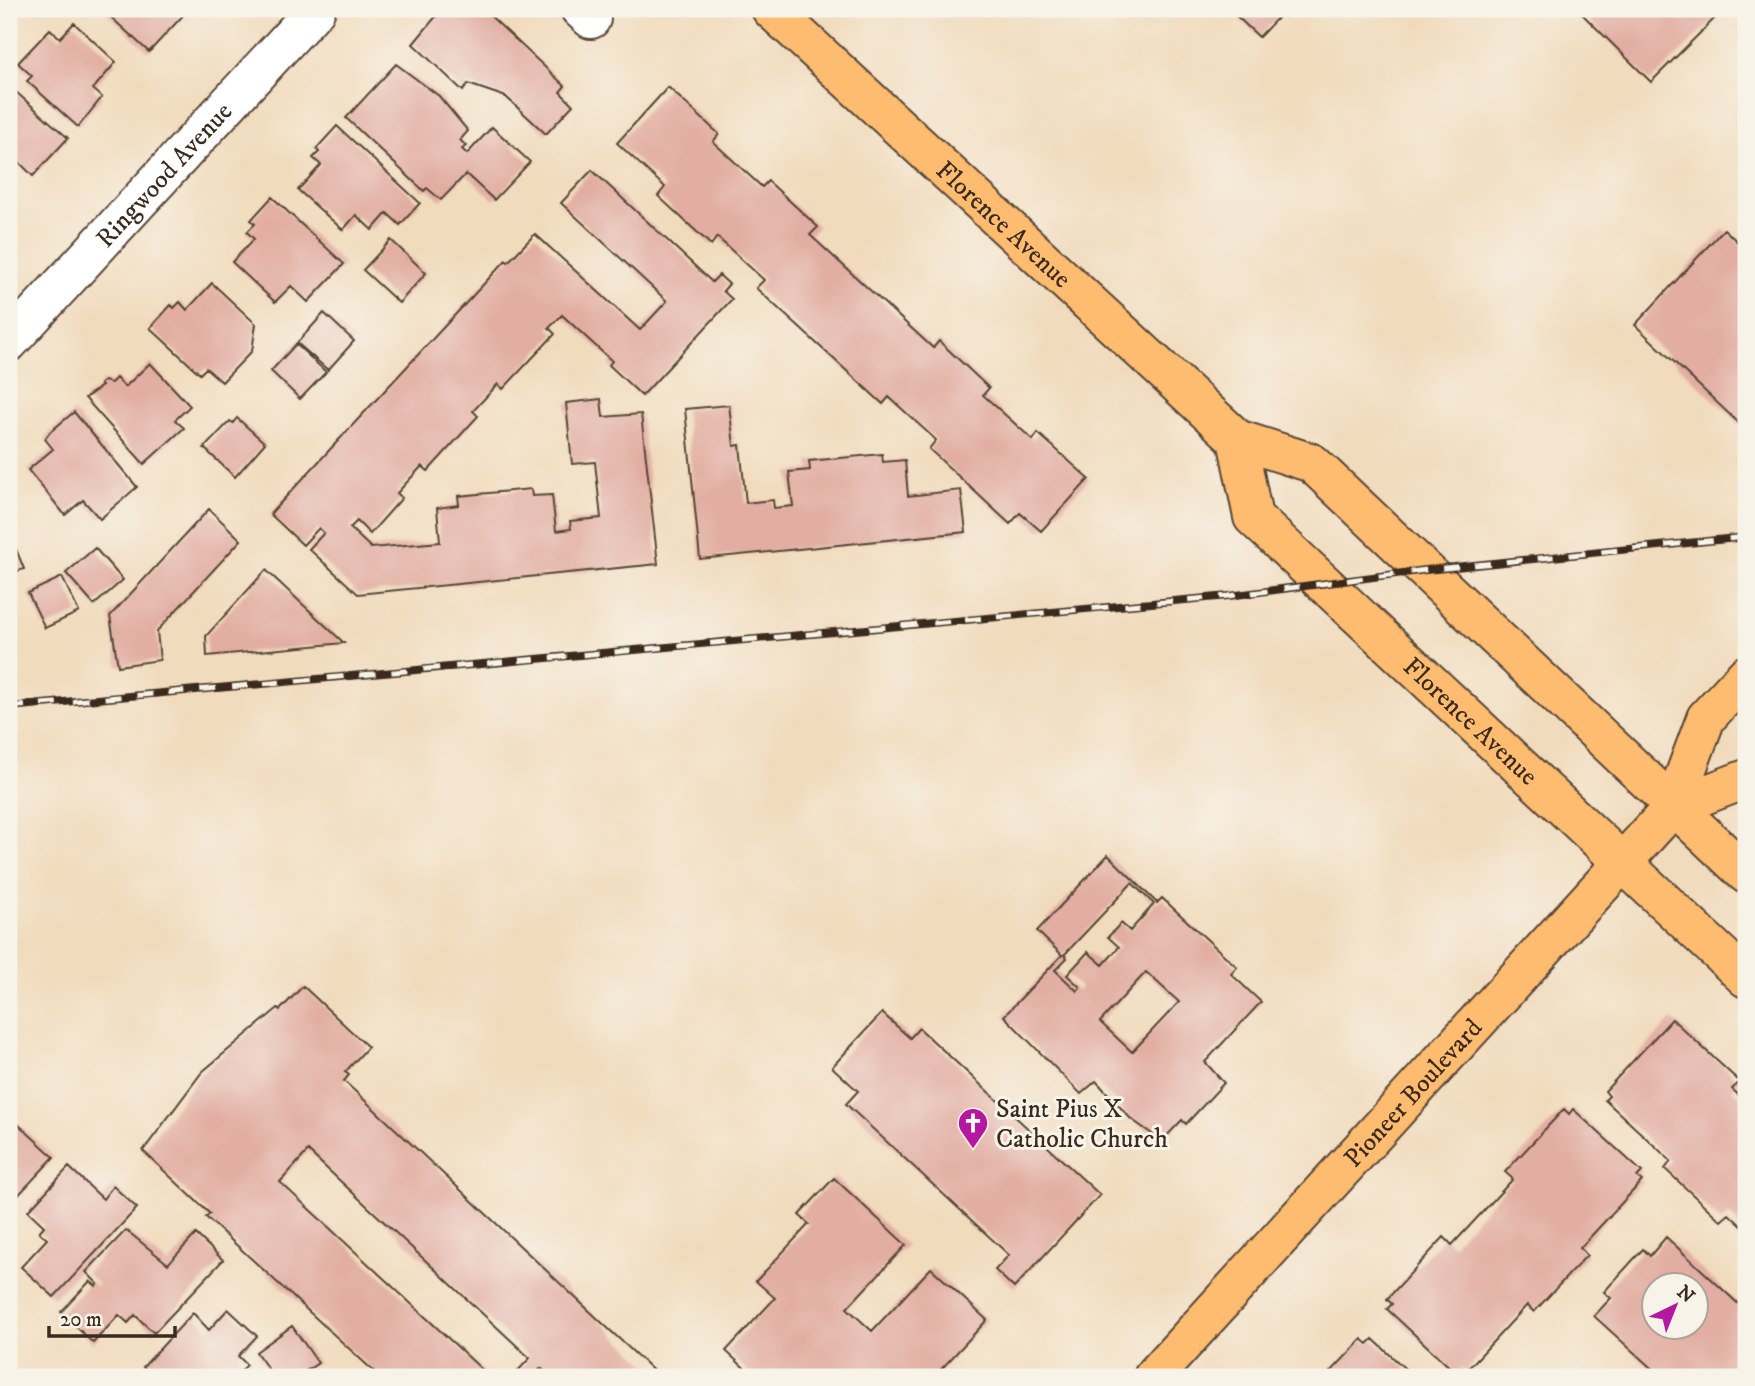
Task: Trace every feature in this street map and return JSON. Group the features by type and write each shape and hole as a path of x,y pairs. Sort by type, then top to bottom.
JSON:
{"main road":[{"name":"Florence Avenue","path":"771,9 1237,439 1312,463 1746,874"},
{"name":"Florence Avenue","path":"1237,439 1254,517 1746,978"},
{"name":"Pioneer Boulevard","path":"1153,1377 1673,807 1706,718 1746,675"},
{"name":"Pioneer Boulevard","path":"1673,807 1746,779"}],"street":[{"name":"Ringwood Avenue","path":"9,342 317,9"}],"building":[{"path":"102,9 189,9 149,52"},
{"path":"442,9 483,9 565,86 560,92 573,105 546,134 506,97 468,84 463,91 413,44"},
{"path":"1229,9 1286,9 1259,37"},
{"path":"1577,9 1709,9 1717,16 1651,82"},
{"path":"74,23 116,62 93,89 102,97 78,127 27,81 32,76 18,63 50,29 60,38"},
{"path":"396,64 439,96 468,131 460,140 466,146 462,149 467,154 492,127 530,162 494,200 466,174 441,200 427,188 424,191 346,118"},
{"path":"668,87 719,134 713,142 762,187 768,181 818,227 810,235 933,348 939,341 989,388 983,395 1033,440 1038,433 1089,479 1041,531 1020,513 1010,524 929,449 936,440 889,397 883,404 756,288 764,280 717,237 711,245 658,196 665,187 617,143"},
{"path":"16,92 68,138 33,176 18,161 9,171 9,95 12,98"},
{"path":"337,126 420,203 400,225 387,213 372,230 356,215 343,230 298,190 321,165 313,158 319,152 316,149"},
{"path":"592,170 712,282 719,275 729,284 723,291 732,299 642,396 609,365 612,361 562,315 549,328 555,334 503,389 498,384 473,411 478,416 428,471 422,466 397,493 402,498 370,534 357,521 350,528 371,548 440,542 437,508 459,505 458,496 531,489 532,496 552,495 556,531 571,529 570,521 601,518 595,462 572,464 566,403 601,399 603,417 641,414 658,564 358,594 309,549 324,533 319,528 303,545 270,514 506,260 508,262 535,234 640,330 667,301 561,203"},
{"path":"272,197 344,264 308,302 291,286 275,302 232,262 254,239 247,232 255,224 251,220"},
{"path":"1724,229 1746,250 1746,430 1635,325"},
{"path":"391,240 426,273 399,303 363,270"},
{"path":"212,283 256,324 252,351 222,382 206,368 200,374 150,328 171,305 174,308 180,302 187,310"},
{"path":"324,313 354,341 328,370 297,343"},
{"path":"296,344 326,372 300,399 271,371"},
{"path":"150,363 190,406 175,420 184,428 144,464 85,398 102,386 100,384 104,381 111,383 116,378 125,387"},
{"path":"729,405 734,446 740,445 746,503 773,500 774,508 793,506 789,472 810,470 809,461 882,454 883,462 905,460 908,496 961,490 966,532 700,559 685,409"},
{"path":"74,412 137,487 100,519 83,500 65,515 28,470 53,449 45,439"},
{"path":"237,418 265,443 235,477 204,448 230,421 233,423"},
{"path":"209,509 241,540 157,631 160,660 118,666 110,616"},
{"path":"9,532 24,569 9,574"},
{"path":"95,548 123,580 94,605 66,573"},
{"path":"266,570 344,643 207,656 206,636"},
{"path":"62,577 79,612 45,628 28,593"},
{"path":"1108,855 1157,903 1162,898 1237,967 1231,974 1261,1002 1205,1062 1224,1083 1186,1124 1182,1120 1162,1141 1131,1119 1096,1081 1081,1094 1004,1016 1062,955 1037,931","holes":["1132,883 1154,904 1130,931 1121,923 1108,937 1119,947 1103,965 1088,952 1067,975 1080,987 1077,991 1055,970 1067,958 1064,955","1146,972 1179,1002 1132,1052 1100,1022"]},
{"path":"303,986 368,1047 345,1072 349,1075 344,1081 660,1377 550,1377 541,1368 533,1377 512,1377 530,1358 308,1151 280,1182 490,1377 380,1377 206,1217 210,1214 143,1151 202,1072 278,1008 280,1010"},
{"name":"Saint Pius X Catholic Church","path":"882,1013 910,1038 919,1028 1100,1195 1014,1288 995,1270 1009,1255 846,1104 858,1091 832,1067"},
{"path":"1672,1019 1740,1082 1732,1089 1746,1102 1746,1230 1729,1214 1721,1221 1665,1169 1671,1161 1605,1100 1609,1096 1605,1091"},
{"path":"1564,1109 1569,1114 1573,1109 1642,1172 1637,1177 1642,1181 1580,1248 1587,1255 1534,1312 1527,1305 1465,1372 1461,1368 1456,1373 1387,1309 1392,1304 1387,1299 1444,1237 1452,1245 1513,1179 1505,1172"},
{"path":"9,1116 54,1157 12,1202 9,1198"},
{"path":"69,1167 103,1199 113,1186 137,1208 54,1297 21,1267 47,1239 39,1232 44,1226 28,1211"},
{"path":"834,1178 906,1245 847,1308 872,1331 931,1268 987,1320 934,1377 839,1377 835,1373 831,1377 754,1377 726,1351 775,1298 756,1281 809,1224 799,1215"},
{"path":"126,1230 168,1264 196,1234 223,1260 154,1333 135,1315 128,1323 119,1315 93,1343 61,1312 90,1281 96,1286 98,1284 86,1272"},
{"path":"1666,1237 1702,1270 1640,1270 1640,1340 1710,1340 1710,1278 1746,1311 1746,1377 1661,1377 1594,1316 1611,1298 1604,1292 1643,1249 1650,1256"},
{"path":"228,1309 257,1336 238,1356 247,1365 235,1377 154,1377 143,1367 193,1313 209,1330"},
{"path":"292,1326 318,1363 297,1377 274,1377 256,1352"},
{"path":"1362,1339 1368,1344 1373,1339 1414,1377 1326,1377"}],"railway":[{"path":"9,707 1229,596 1426,570 1746,537"}],"place":[{"name":"Saint Pius X Catholic Church","path":"973,1150"}]}
